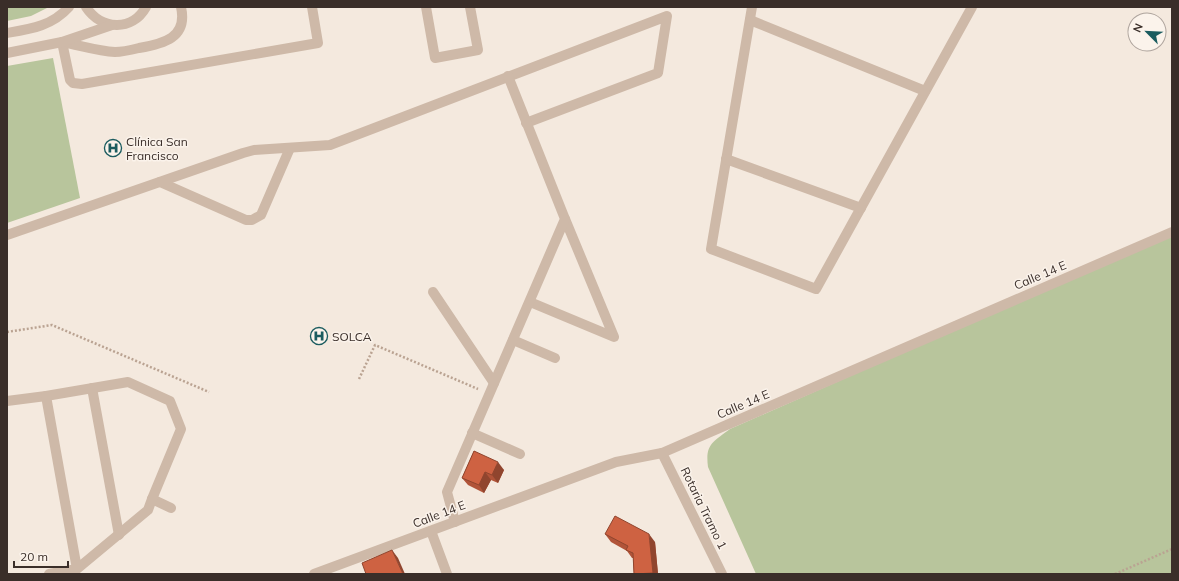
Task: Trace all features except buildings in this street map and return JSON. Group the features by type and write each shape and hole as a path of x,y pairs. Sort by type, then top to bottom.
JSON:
{"street":[{"path":"7,33 42,26 57,18 68,7"},
{"path":"86,7 93,16 102,22 112,25 123,25 134,21 146,7"},
{"path":"62,42 112,52 160,44 171,38 179,28 182,21 181,7"},
{"path":"62,42 70,80 73,83 82,84 318,43 312,7"},
{"path":"426,7 435,58 478,50 470,7"},
{"path":"752,7 711,249 816,289 972,7"},
{"path":"7,235 243,153 254,150 330,145 667,16 658,73 526,123"},
{"path":"750,20 926,91"},
{"path":"7,53 62,42 112,25"},
{"path":"508,76 614,337 530,302"},
{"path":"160,182 246,220 252,220 261,215 290,148"},
{"path":"726,159 861,208"},
{"path":"455,522 447,492 565,219"},
{"name":"Calle 14 E","path":"314,574 616,462 662,453 1172,232"},
{"path":"433,292 494,383"},
{"path":"513,340 555,358"},
{"path":"7,401 128,382 170,401 181,429 148,510 77,569 49,574"},
{"path":"92,388 119,535"},
{"path":"46,396 77,569"},
{"path":"472,433 520,454"},
{"name":"Rotaria Tramo 1","path":"662,453 722,574"},
{"path":"152,499 172,508"},
{"path":"431,531 447,574"}],"path":[{"path":"7,332 52,325 209,392"},
{"path":"359,379 375,345 489,394"},
{"path":"1116,574 1172,549"}],"green space":[{"path":"7,7 49,7 31,16 7,21"},
{"path":"53,58 80,198 7,223 7,66"},
{"path":"1172,230 1172,574 756,574 708,467 707,459 709,448 719,437 730,429 900,354"}],"place":[{"name":"Clínica San Francisco","path":"113,148"},
{"name":"SOLCA","path":"319,336"}]}
